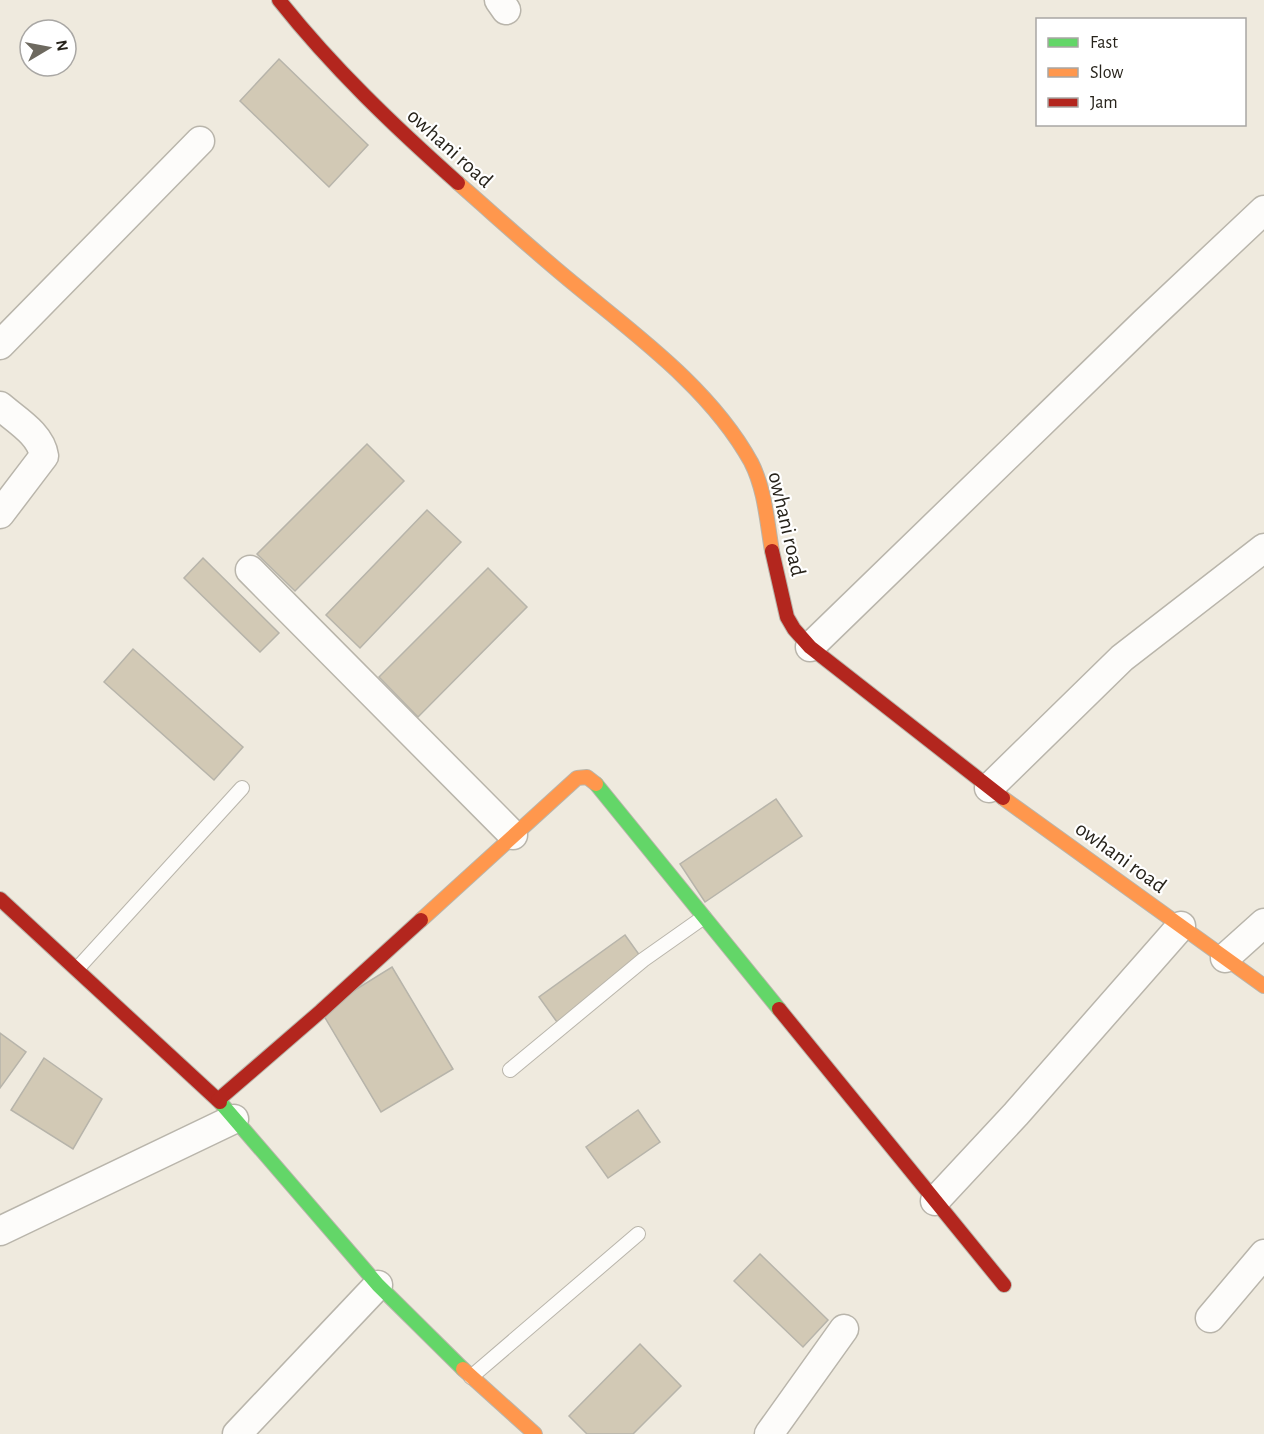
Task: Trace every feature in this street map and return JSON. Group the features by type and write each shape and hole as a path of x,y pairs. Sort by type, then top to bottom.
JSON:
{"street":[{"name":"owhani road","path":"279,0 304,32 388,120 534,250 664,357 703,397 751,464 761,490 777,578 788,617 794,629 810,647 989,788 1264,986"},
{"path":"0,345 200,141"},
{"path":"810,647 1144,323 1264,210"},
{"path":"0,406 38,439 43,447 44,456 0,514"},
{"path":"989,788 1122,658 1264,548"},
{"path":"250,570 513,835"},
{"path":"0,1231 226,1110 321,1011 577,778 587,777 595,783 1004,1285"},
{"path":"0,899 226,1110 378,1285 471,1377 535,1434"},
{"path":"1225,958 1264,923"},
{"path":"935,1202 1016,1114 1181,926"},
{"path":"1210,1317 1264,1254"},
{"path":"237,1434 378,1285"},
{"path":"769,1434 844,1329"}],"lane":[{"path":"77,969 242,788"},
{"path":"510,1070 643,960 704,916"},
{"path":"471,1377 638,1234"}],"building":[{"path":"279,59 368,145 329,187 240,101"},
{"path":"367,444 404,481 295,591 257,554"},
{"path":"427,510 461,542 360,648 326,615"},
{"path":"203,558 279,633 260,652 184,578"},
{"path":"488,568 527,607 418,717 379,677"},
{"path":"133,649 243,747 214,780 104,682"},
{"path":"776,799 802,836 705,902 680,864"},
{"path":"625,935 643,960 557,1022 539,997"},
{"path":"392,967 453,1069 381,1112 321,1011"},
{"path":"0,1033 26,1052 0,1088"},
{"path":"44,1058 102,1099 73,1149 11,1110"},
{"path":"638,1110 660,1142 608,1178 586,1147"},
{"path":"760,1254 828,1320 803,1347 734,1281"},
{"path":"640,1344 681,1386 633,1434 587,1434 569,1416"}],"traffic: fast":[{"path":"596,784 779,1009"},
{"path":"220,1102 378,1285 463,1369"}],"traffic: slow":[{"path":"458,183 548,262 650,346 696,389 716,412 735,436 756,472 765,506 772,551"},
{"path":"421,920 577,778 587,777 596,784"},
{"path":"1003,798 1264,986"},
{"path":"463,1369 535,1434"}],"traffic: jam":[{"path":"279,0 320,49 364,95 458,183"},
{"path":"772,551 787,617 810,647 1003,798"},
{"path":"0,899 220,1102"},
{"path":"218,1100 421,920"},
{"path":"779,1009 1004,1285"}]}
